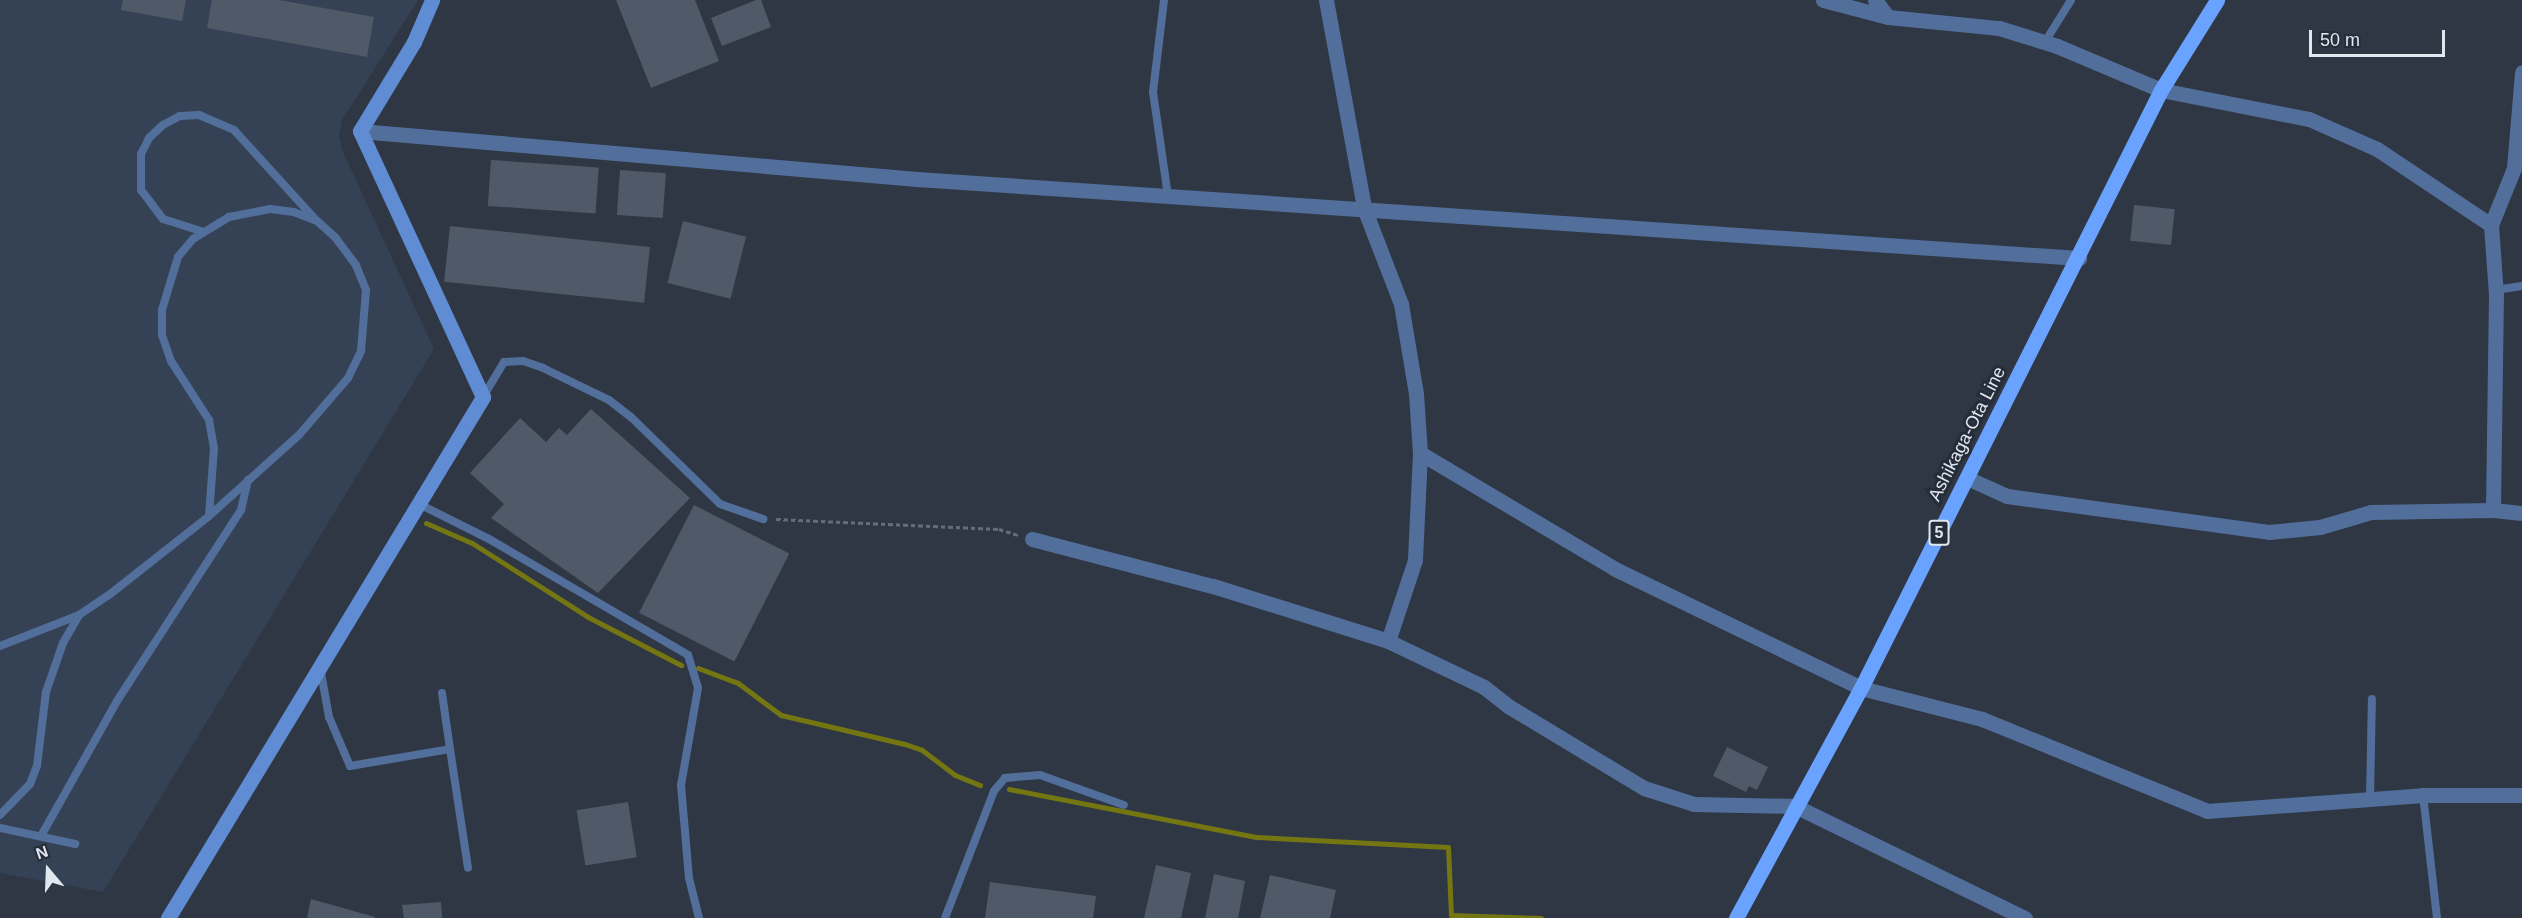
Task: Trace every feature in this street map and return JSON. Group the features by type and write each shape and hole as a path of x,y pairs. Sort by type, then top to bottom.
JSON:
{"main road":[{"name":"Ashikaga-Ota Line","path":"1736,918 1861,688 2079,258 2161,90 2217,0"}],"street":[{"path":"360,131 414,42 432,0"},
{"path":"1326,0 1364,208 1401,304 1416,394 1420,453 1415,560 1388,641"},
{"path":"1823,0 1888,17 1999,28 2045,42 2161,90 2309,119 2377,149 2491,225"},
{"path":"1875,0 1888,17"},
{"path":"2493,510 2496,290 2491,225 2514,168 2519,145 2522,72"},
{"path":"360,131 917,179 2079,258"},
{"path":"168,918 483,397 360,131"},
{"path":"1420,453 1615,569 1861,688 1883,691 1982,719 2207,811 2422,795 2522,795"},
{"path":"1967,478 2007,496 2269,531 2320,527 2371,512 2493,510 2522,513"},
{"path":"1032,539 1213,586 1388,641 1485,687 1508,706 1644,788 1694,804 1795,806 2000,913 2025,918"}],"lane":[{"path":"1164,0 1154,92 1168,196"},
{"path":"2045,42 2071,0"},
{"path":"0,646 79,615 209,516 299,435 348,378 360,351 366,290 356,265 234,130 200,115 180,116 163,125 149,138 138,172 141,190 163,219 204,232"},
{"path":"209,516 214,448 209,420 171,361 162,335 162,310 178,257 204,232 229,218 270,209 294,212 317,221"},
{"path":"2496,290 2522,286"},
{"path":"483,397 504,362 523,361 543,368 609,400 631,417 720,504 763,519"},
{"path":"41,836 117,701 241,510 248,480"},
{"path":"419,504 489,539 688,655 698,688 681,785 689,878 699,918"},
{"path":"0,815 20,800 30,784 37,766 46,692 60,651 79,615"},
{"path":"320,667 329,717 350,766 450,749"},
{"path":"442,693 468,868"},
{"path":"2370,799 2372,699"},
{"path":"945,918 994,791 1005,778 1040,774 1124,805"},
{"path":"2422,795 2437,918"},
{"path":"0,828 75,844"}],"path":[{"path":"763,519 813,518 999,529 1032,539"}],"shaded area":[{"path":"0,0 418,0 342,120 339,135 342,150 434,349 103,892 0,873"}],"building":[{"path":"123,0 186,0 182,21 121,10"},
{"path":"212,0 279,0 374,17 367,57 207,28"},
{"path":"616,0 695,0 719,61 651,88"},
{"path":"761,0 771,27 722,46 711,18"},
{"path":"491,160 599,168 596,213 488,206"},
{"path":"620,170 666,173 663,218 617,215"},
{"path":"2134,205 2175,209 2171,245 2130,241"},
{"path":"683,221 746,237 731,299 668,283"},
{"path":"450,226 650,247 644,303 444,282"},
{"path":"591,409 690,498 598,593 491,518 504,504 470,473 520,418 546,442 559,428 567,435"},
{"path":"694,505 789,554 734,661 639,613"},
{"path":"1727,747 1768,767 1757,790 1749,786 1746,792 1713,776"},
{"path":"628,802 637,857 585,865 577,810"},
{"path":"1156,865 1191,873 1181,918 1144,918"},
{"path":"1214,874 1245,881 1238,918 1205,918"},
{"path":"1270,875 1336,890 1330,918 1260,918"},
{"path":"990,882 1096,896 1093,918 985,918"},
{"path":"311,899 375,917 375,918 307,918"},
{"path":"441,902 442,918 404,918 402,905"}],"waterway":[{"path":"426,523 472,543 588,617 681,665"},
{"path":"698,668 738,683 781,715 905,744 922,750 955,775 980,785"},
{"path":"1009,789 1257,837 1448,847 1451,915 1541,918"}]}
